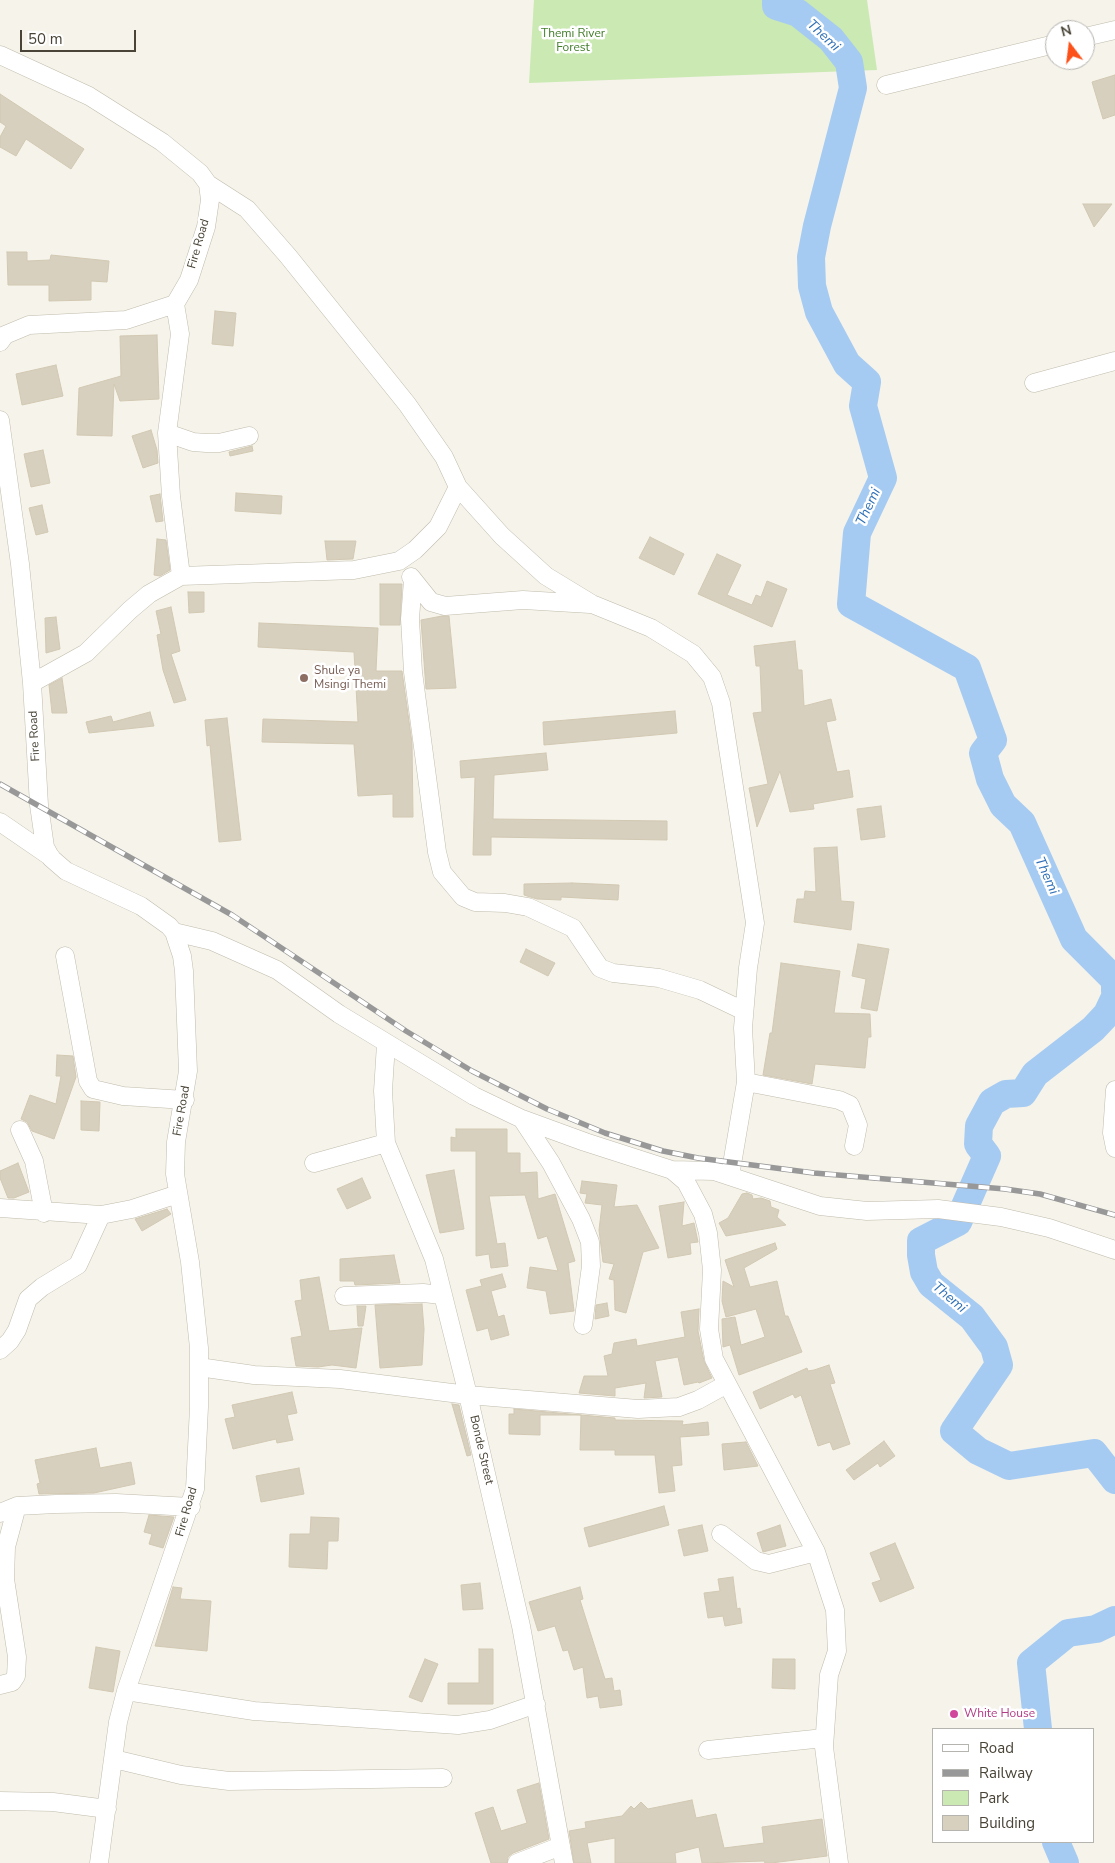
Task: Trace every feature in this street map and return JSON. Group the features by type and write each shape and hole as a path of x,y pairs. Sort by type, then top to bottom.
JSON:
{"street":[{"path":"1095,35 1115,30"},
{"path":"886,85 1045,46"},
{"path":"0,55 66,84 113,109 177,153 200,173 208,184 247,210 407,404 444,457 458,487 502,536 546,576 592,604 658,632 693,654 712,676 722,703 755,923 748,968 743,1028 746,1082 730,1176"},
{"name":"Fire Road","path":"175,304 189,280 206,227 210,200 208,184"},
{"path":"0,342 6,335 29,325 126,320 175,304 180,334 167,433 171,496 181,576"},
{"path":"1034,383 1115,360"},
{"name":"Fire Road","path":"0,420 15,520 32,683 39,805 45,846 51,858 66,871 141,906 158,917 174,932 182,956 184,971 188,1071 185,1100 174,1157 193,1287 199,1366 196,1480 191,1507 126,1692 118,1722 99,1863"},
{"path":"167,433 186,440 206,443 219,443 249,436"},
{"path":"32,683 86,653 149,594 181,576 354,570 399,560 415,550 438,527 458,487"},
{"path":"399,560 431,602 445,606 522,600 592,604"},
{"path":"413,580 410,619 413,672 437,852 442,872 463,897 475,902 505,902 528,907 573,928 600,968 613,974 667,980 700,990 744,1011"},
{"path":"0,822 51,858"},
{"path":"174,932 212,941 277,970 325,1005 474,1096 522,1118 593,1145 672,1170 695,1169 730,1176 820,1206 866,1211 938,1209 1001,1217 1049,1228 1115,1250"},
{"path":"65,956 88,1081 93,1089 123,1096 185,1100"},
{"name":"Bonde Street","path":"386,1044 383,1091 386,1143 395,1169 428,1241 468,1395 508,1564 536,1704 562,1855"},
{"path":"746,1082 839,1100 850,1105 858,1125 854,1146"},
{"path":"1115,1090 1112,1133 1115,1148"},
{"path":"522,1118 551,1163 581,1219 590,1242 590,1273 583,1325"},
{"path":"20,1130 34,1161 44,1213"},
{"path":"314,1163 386,1143"},
{"path":"672,1170 686,1182 695,1198 708,1233 712,1270 710,1330 714,1360 816,1552 830,1590 837,1629 837,1651 829,1675 825,1707 825,1770 839,1863"},
{"path":"0,1208 44,1213 101,1215 132,1209 178,1194"},
{"path":"0,1350 10,1342 17,1330 28,1300 42,1288 78,1266 101,1215"},
{"path":"344,1296 423,1292 442,1295"},
{"path":"199,1366 254,1375 340,1379 468,1395 575,1405 663,1408 679,1406 698,1400 727,1384"},
{"path":"0,1513 17,1506 116,1503 191,1507"},
{"path":"0,1685 12,1682 16,1676 17,1657 6,1579 6,1548 17,1506"},
{"path":"721,1534 756,1561 769,1564 816,1552"},
{"path":"126,1692 254,1711 458,1725 490,1720 536,1704"},
{"path":"708,1750 824,1738"},
{"path":"114,1759 180,1775 229,1781 443,1778"},
{"path":"0,1801 53,1802 107,1809"},
{"path":"517,1863 562,1855"}],"green space":[{"name":"Themi River Forest","path":"534,0 867,0 877,70 529,83"}],"building":[{"path":"1115,75 1115,115 1103,119 1092,82"},
{"path":"0,94 84,149 71,169 26,139 16,156 0,147 0,137 6,126 0,122"},
{"path":"1083,204 1112,204 1094,227"},
{"path":"7,252 27,252 27,261 50,260 51,255 109,261 107,282 91,281 91,300 49,301 49,285 8,285"},
{"path":"215,311 236,313 233,346 212,344"},
{"path":"157,335 159,399 120,401 114,384 112,436 77,435 79,388 121,376 120,336"},
{"path":"56,365 63,396 22,405 16,374"},
{"path":"151,430 157,450 158,463 143,468 132,436"},
{"path":"252,446 253,451 230,456 229,452"},
{"path":"43,450 50,483 31,487 24,454"},
{"path":"236,493 282,496 281,514 235,511"},
{"path":"160,494 163,521 156,522 150,496"},
{"path":"42,505 48,532 36,535 29,508"},
{"path":"650,537 684,554 674,575 639,558"},
{"path":"157,539 166,540 170,570 160,576 154,575"},
{"path":"325,541 356,541 353,559 327,560"},
{"path":"717,554 741,565 727,595 752,605 756,595 761,597 767,581 787,589 772,627 698,594"},
{"path":"380,584 402,584 400,625 380,625"},
{"path":"188,592 204,592 204,612 189,613"},
{"path":"171,607 180,651 171,654 186,700 174,703 163,670 157,635 161,634 156,611"},
{"path":"449,616 456,688 426,689 421,620"},
{"path":"56,617 60,649 46,653 45,618"},
{"path":"259,623 378,628 376,671 402,671 412,743 413,817 393,817 393,794 358,796 354,744 262,742 263,719 358,722 354,652 258,647"},
{"path":"795,641 798,670 802,670 804,706 831,699 836,720 826,722 837,772 849,770 853,797 813,804 814,809 790,812 780,771 757,827 749,788 768,784 753,713 762,712 760,666 756,666 754,646"},
{"path":"62,678 67,713 52,713 49,685"},
{"path":"675,711 677,733 544,745 543,722"},
{"path":"150,712 154,726 89,733 86,722 111,716 113,722"},
{"path":"227,718 241,840 219,842 210,745 207,746 205,720"},
{"path":"546,753 548,770 494,775 493,819 667,821 667,840 491,837 491,855 473,855 475,777 461,778 460,761"},
{"path":"881,806 885,837 861,840 857,809"},
{"path":"837,847 841,901 854,902 851,930 794,922 797,899 804,899 805,891 816,892 814,848"},
{"path":"572,883 619,885 618,900 561,897 561,900 537,899 524,895 524,884"},
{"path":"858,944 889,949 877,1011 861,1008 866,979 852,976"},
{"path":"526,949 555,963 548,976 520,962"},
{"path":"781,963 840,971 834,1013 870,1014 871,1037 868,1037 865,1068 815,1064 812,1084 763,1075 770,1033 772,1033"},
{"path":"57,1055 73,1056 76,1077 54,1139 32,1131 27,1122 21,1119 30,1095 56,1104 61,1076 56,1076"},
{"path":"81,1101 100,1102 99,1131 81,1130"},
{"path":"456,1129 507,1129 507,1153 520,1153 520,1173 537,1172 538,1199 555,1194 575,1261 568,1263 574,1311 550,1314 546,1291 527,1288 530,1267 558,1271 547,1236 538,1239 525,1195 489,1196 497,1244 505,1243 508,1266 491,1268 489,1254 476,1256 476,1151 451,1151 451,1137 456,1138"},
{"path":"18,1163 29,1192 14,1198 8,1198 0,1178 0,1171"},
{"path":"454,1170 464,1229 440,1233 426,1175"},
{"path":"362,1178 371,1198 347,1209 337,1189"},
{"path":"582,1181 617,1185 614,1207 637,1205 659,1248 643,1252 626,1313 615,1310 614,1280 609,1279 614,1264 603,1262 599,1230 602,1205 585,1203 587,1194 580,1193"},
{"path":"742,1194 752,1195 753,1199 761,1198 770,1201 771,1207 779,1210 777,1217 786,1225 726,1236 719,1223 728,1218"},
{"path":"684,1202 682,1226 694,1223 698,1242 690,1243 691,1254 668,1258 659,1206"},
{"path":"167,1209 171,1214 142,1231 135,1219"},
{"path":"775,1243 777,1249 744,1268 750,1287 777,1281 785,1316 788,1316 802,1352 739,1375 730,1345 723,1347 722,1319 735,1317 741,1345 765,1337 756,1309 726,1317 722,1301 723,1281 734,1287 725,1260"},
{"path":"394,1255 400,1283 355,1285 354,1281 340,1281 340,1259"},
{"path":"502,1274 506,1287 491,1291 498,1317 504,1315 509,1335 491,1340 488,1328 477,1331 466,1290 482,1286 480,1280"},
{"path":"319,1277 329,1331 362,1328 356,1368 332,1365 318,1367 296,1366 291,1338 302,1336 295,1301 302,1300 300,1280"},
{"path":"607,1303 609,1316 595,1319 596,1305"},
{"path":"422,1304 424,1329 422,1365 380,1368 375,1305"},
{"path":"357,1306 366,1306 363,1326 358,1326"},
{"path":"699,1309 698,1331 704,1361 712,1378 699,1383 684,1385 678,1357 655,1361 662,1397 644,1398 646,1383 615,1388 615,1396 579,1393 584,1376 608,1376 604,1356 612,1354 614,1343 636,1339 637,1346 685,1337 681,1312"},
{"path":"829,1365 835,1383 830,1384 850,1444 833,1450 830,1442 818,1446 801,1395 795,1398 793,1394 760,1409 753,1392 807,1368 808,1371"},
{"path":"292,1392 297,1413 287,1415 293,1440 277,1443 276,1439 233,1449 225,1419 235,1417 232,1405"},
{"path":"452,1404 459,1405 471,1455 467,1456"},
{"path":"514,1409 615,1418 615,1420 683,1421 682,1425 708,1422 709,1435 680,1437 682,1465 672,1466 675,1491 659,1493 655,1455 615,1455 615,1450 580,1450 581,1415 540,1415 540,1435 509,1434 509,1414 514,1414"},
{"path":"884,1441 895,1456 880,1467 878,1463 854,1480 846,1470"},
{"path":"746,1442 758,1466 724,1470 722,1444"},
{"path":"96,1448 100,1468 131,1462 135,1484 94,1493 39,1494 37,1484 40,1483 35,1460"},
{"path":"299,1468 304,1494 261,1502 256,1476"},
{"path":"664,1506 669,1525 589,1547 584,1528"},
{"path":"149,1515 174,1517 163,1548 149,1544 152,1534 144,1532"},
{"path":"311,1517 339,1518 338,1541 328,1541 327,1569 289,1567 290,1534 310,1534"},
{"path":"702,1525 708,1551 684,1556 678,1530"},
{"path":"780,1525 786,1546 763,1552 757,1533"},
{"path":"895,1543 914,1588 880,1602 872,1583 881,1580 870,1553"},
{"path":"733,1577 737,1609 740,1608 742,1623 725,1626 723,1616 708,1618 704,1593 720,1591 718,1579"},
{"path":"480,1583 483,1609 463,1610 461,1585"},
{"path":"173,1587 182,1588 180,1599 211,1601 207,1651 155,1646"},
{"path":"580,1587 583,1599 580,1600 605,1679 612,1678 614,1691 620,1690 622,1705 600,1708 598,1696 587,1698 583,1667 574,1670 568,1650 563,1651 555,1626 538,1631 529,1602"},
{"path":"96,1647 120,1651 113,1692 89,1688"},
{"path":"479,1649 493,1649 493,1704 448,1704 448,1683 479,1683"},
{"path":"425,1659 438,1664 422,1702 409,1697"},
{"path":"773,1659 795,1659 795,1689 772,1688"},
{"path":"539,1783 549,1839 513,1853 508,1857 507,1863 491,1863 475,1813 493,1807 501,1831 527,1823 517,1790"},
{"path":"692,1800 696,1818 716,1814 724,1848 764,1843 762,1827 822,1819 827,1856 771,1863 765,1863 764,1861 702,1863 699,1847 675,1853 676,1863 615,1863 615,1838 587,1843 591,1863 574,1863 569,1831 586,1828 585,1822 622,1816 631,1806 634,1809 641,1802 648,1809"}],"waterway":[{"name":"Themi","path":"776,0 776,6 798,13 831,39 849,62 853,88 817,226 811,257 812,286 819,312 847,364 867,382 863,406 883,478 857,533 851,604 967,668 993,740 983,753 990,779 1003,805 1022,823 1074,939 1115,980 1115,991"},
{"name":"Themi","path":"1115,997 1107,1014 1093,1029 1035,1074 1023,1093 1006,1094 992,1102 979,1126 978,1144 987,1156 958,1222 921,1241 924,1272 931,1284 972,1317 994,1347 999,1365 954,1431 978,1451 1009,1466 1094,1453 1115,1480"},
{"name":"Themi","path":"1038,1728 1031,1663 1068,1633 1096,1629 1115,1620"},
{"name":"Themi","path":"1056,1843 1065,1863"}],"railway":[{"path":"0,784 232,915 406,1031 472,1071 547,1109 605,1133 663,1151 698,1158 814,1173 1005,1189 1040,1194 1115,1215"}],"place":[{"name":"Shule ya Msingi Themi","path":"304,678"},
{"name":"White House","path":"954,1714"}]}
